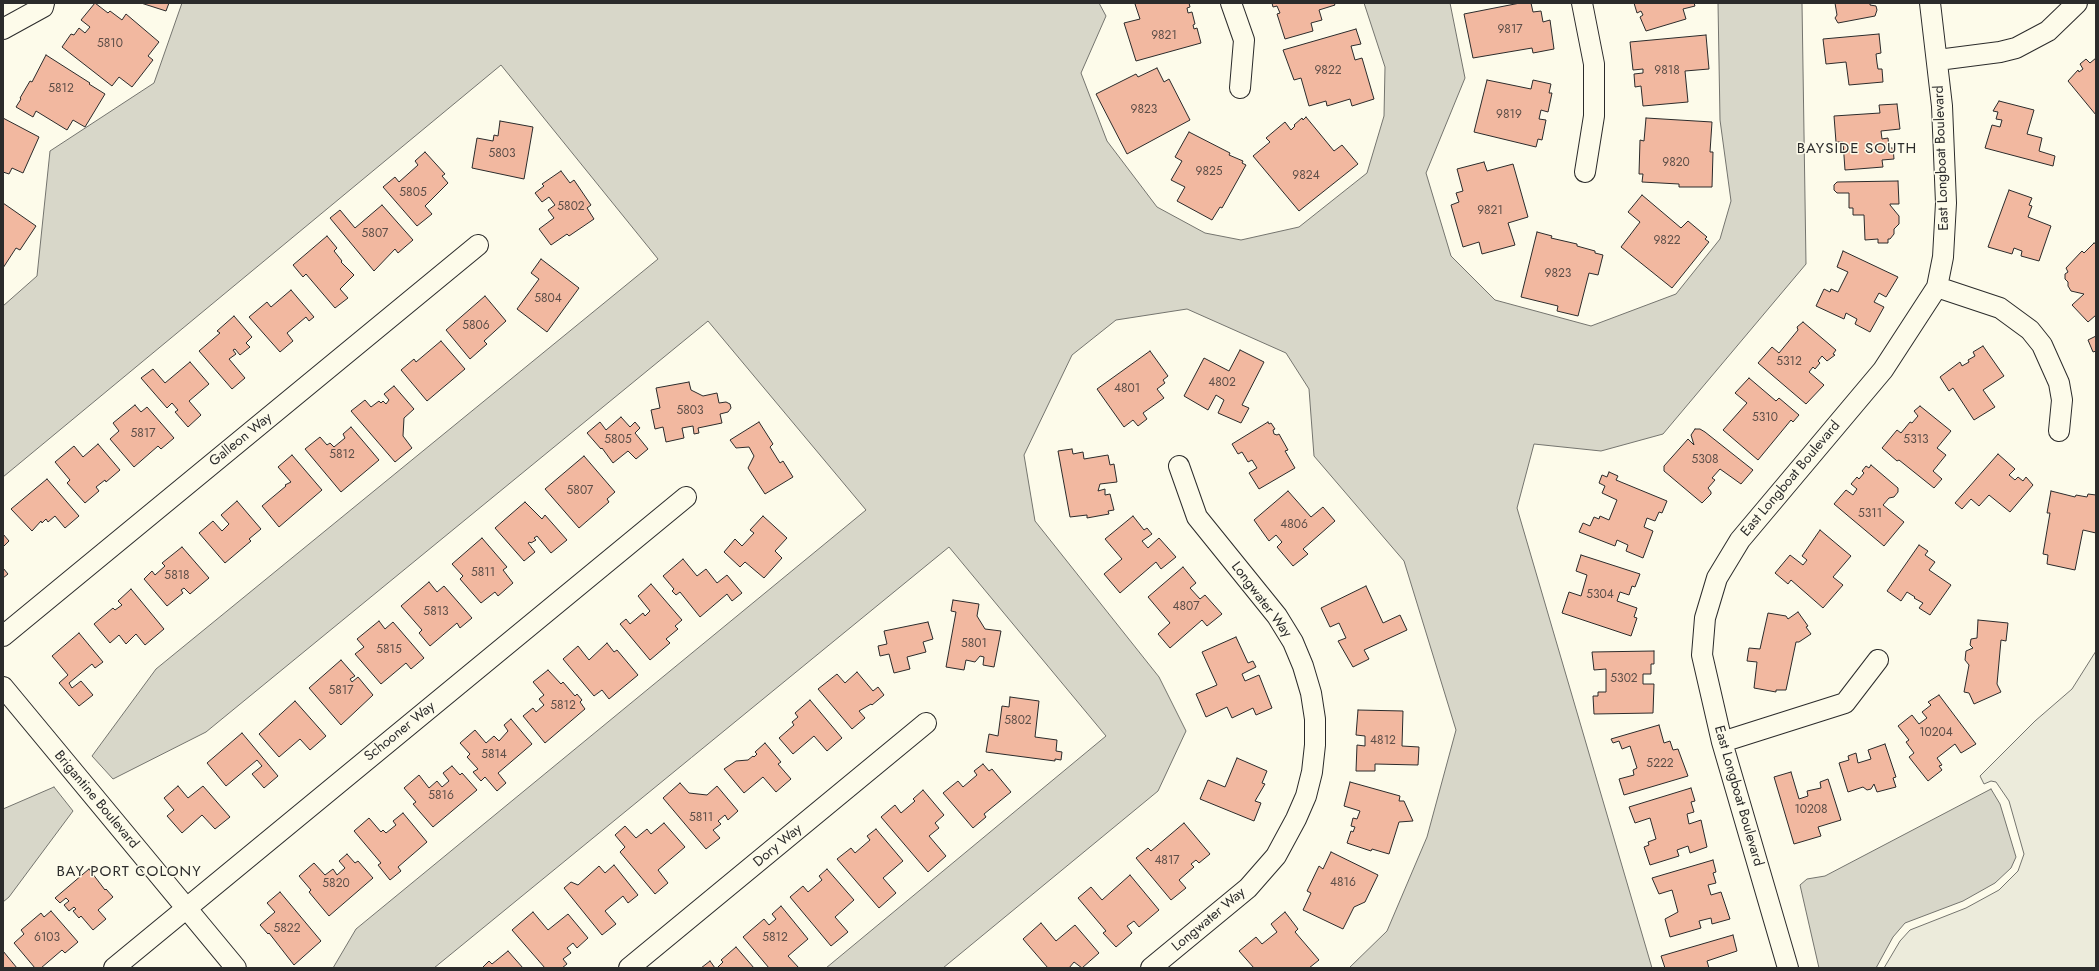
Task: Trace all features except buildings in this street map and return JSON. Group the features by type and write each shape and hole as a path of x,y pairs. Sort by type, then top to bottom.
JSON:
{"street":[{"path":"3,29 43,7 44,3"},
{"path":"1231,3 1244,40 1240,88"},
{"path":"1582,3 1594,64 1594,116 1585,172"},
{"name":"East Longboat Boulevard","path":"1788,968 1722,742 1702,655 1705,618 1717,578 1740,540 1883,370 1937,287 1943,257 1946,203 1938,60 1930,3"},
{"path":"1938,60 2000,52 2016,48 2048,31 2077,3"},
{"name":"Galleon Way","path":"3,636 478,245"},
{"path":"1937,287 2000,308 2030,330 2042,346 2059,382 2062,400 2059,431"},
{"name":"Longwater Way","path":"1151,968 1248,888 1276,856 1290,832 1306,796 1312,772 1315,745 1315,719 1311,693 1303,666 1293,642 1277,616 1197,517 1179,466"},
{"name":"Schooner Way","path":"114,968 686,497"},
{"path":"1722,742 1845,703 1878,660"},
{"name":"Brigantine Boulevard","path":"3,687 236,968"},
{"name":"Dory Way","path":"629,968 926,723"}],"shaded area":[{"path":"182,3 1099,3 1106,16 1081,73 1107,141 1157,207 1205,233 1241,240 1299,227 1367,173 1384,116 1385,67 1364,3 1450,3 1465,78 1426,173 1451,256 1495,300 1591,326 1676,294 1720,239 1731,201 1720,120 1718,3 1802,3 1806,264 1663,434 1601,451 1534,444 1517,508 1652,968 1349,968 1387,931 1427,837 1456,730 1404,561 1314,456 1309,389 1286,353 1187,309 1116,320 1072,355 1024,455 1035,521 1159,677 1186,731 1158,791 943,968 826,968 1106,736 949,547 434,968 333,968 356,929 866,510 708,321 206,732 113,779 92,756 156,669 658,259 501,65 3,477 3,306 37,276 50,151 154,83"},
{"path":"2096,651 2096,968 1884,968 1900,941 1910,930 1966,908 1999,890 2018,871 2024,854 2009,801 1996,782 1991,781 1984,784 1980,776 2035,721 2072,689"},
{"path":"54,787 73,811 9,897 3,902 3,809"},
{"path":"1991,789 2000,804 2016,857 2011,868 1995,883 1963,901 1905,923 1893,937 1876,968 1819,968 1800,885 1807,879 1825,876"}],"district":[{"name":"BAYSIDE SOUTH","path":"1857,149"},
{"name":"BAY PORT COLONY","path":"129,872"}]}
